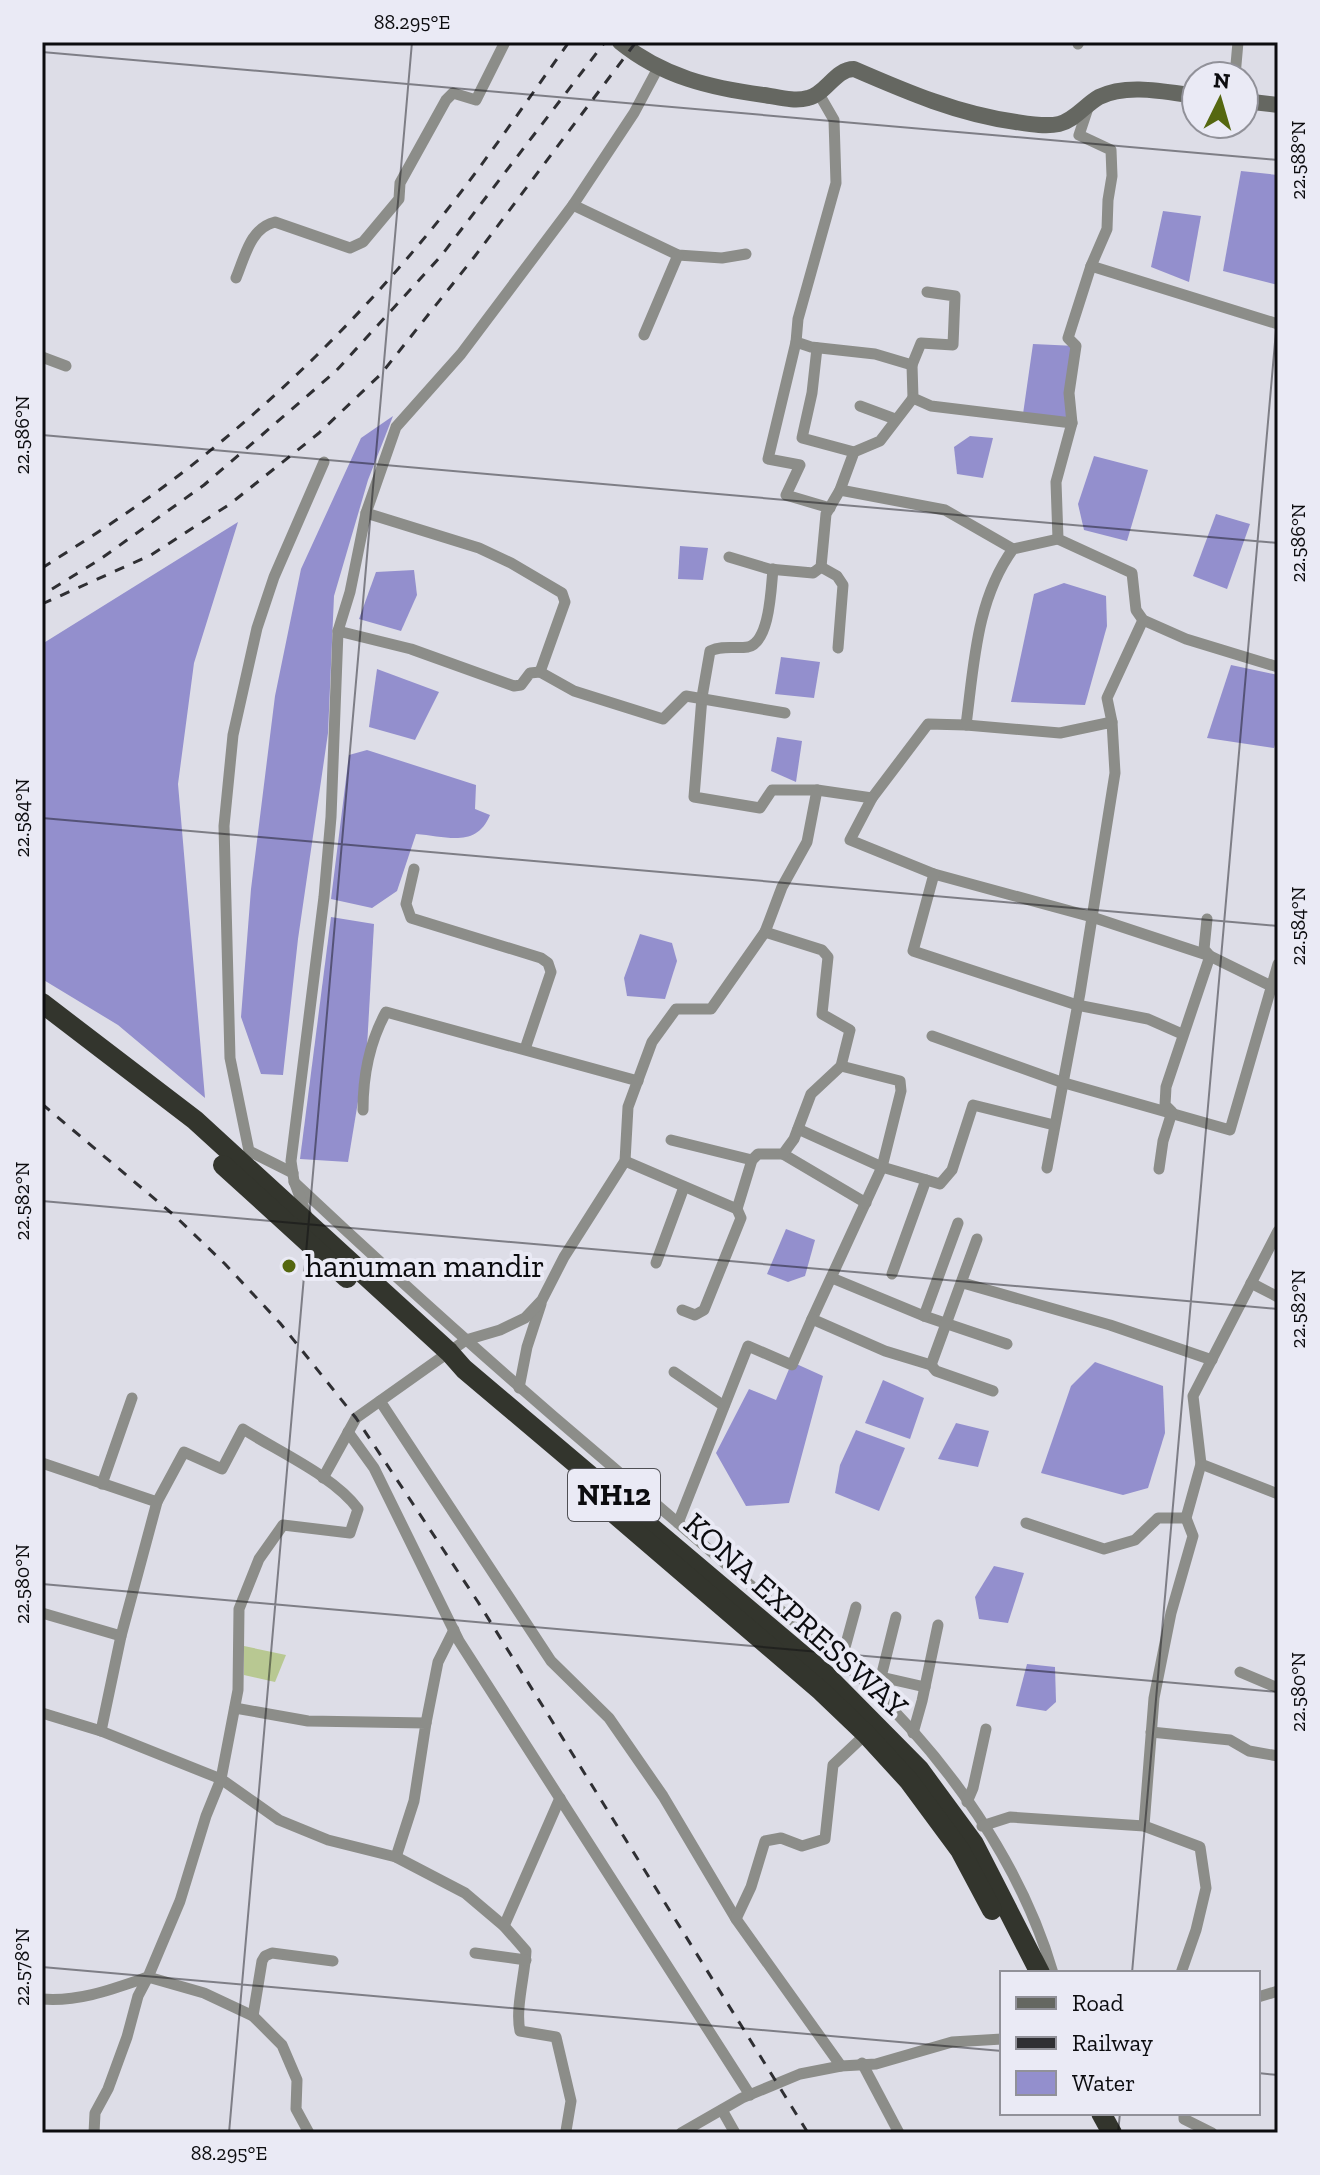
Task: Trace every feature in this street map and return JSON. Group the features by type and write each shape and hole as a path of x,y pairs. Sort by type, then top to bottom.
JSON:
{"highway":[{"name":"KONA EXPRESSWAY","path":"42,1003 195,1120 451,1351 866,1734 909,1781 960,1850 1025,1971"},
{"name":"KONA EXPRESSWAY","path":"126,1067 182,1127 451,1351 464,1369 826,1675 873,1720 919,1769 974,1844 1039,1971"},
{"path":"1102,2115 1112,2133"},
{"path":"1115,2115 1124,2133"}],"main road":[{"path":"620,42 658,68 719,89 796,100 819,94 848,69 969,114 1022,123 1057,125 1071,120 1090,103 1111,92 1180,95"}],"street":[{"path":"236,278 255,233 263,225 275,222 350,248 363,242 399,199 400,183 446,100 453,93 476,100 505,42"},
{"path":"312,1226 300,1202 291,1161 324,897 338,631 350,592 366,513 396,427 461,354 573,205 634,113 658,68"},
{"path":"819,94 834,120 836,183 801,305 796,342 768,459 800,465 786,495 830,508"},
{"path":"1058,539 1056,482 1072,423 1069,393 1076,346 1068,338 1091,266 1107,229 1112,176 1111,150 1079,135 1090,103"},
{"path":"573,205 678,255 722,258 746,254"},
{"path":"644,335 678,255"},
{"path":"1091,266 1278,324"},
{"path":"817,348 812,393 802,438 854,452 880,441 913,398 912,365 921,343 953,345 955,296 927,292"},
{"path":"796,342 817,348 875,354 912,365"},
{"path":"42,357 66,366"},
{"path":"913,398 931,406 1072,423"},
{"path":"860,406 895,419"},
{"path":"729,557 773,569 813,573 821,567 826,514 840,490 854,452"},
{"path":"324,462 274,577 257,628 233,735 224,826 230,1058 249,1151 293,1177 451,1351 519,1388 841,1662 913,1733 941,1764 1013,1877 1040,1934 1052,1971"},
{"path":"840,490 945,510 1013,549 1058,539 1132,573 1136,610 1143,620 1186,639 1278,667"},
{"path":"366,513 479,548 562,593 565,602 540,672"},
{"path":"966,725 978,630 999,569 1013,549"},
{"path":"821,567 837,576 843,585 838,648"},
{"path":"773,569 767,621 758,642 751,647 720,647 710,651 702,697 694,797 760,808 772,790 817,790 872,798"},
{"path":"1047,1168 1115,773 1112,722 1107,698 1143,620"},
{"path":"338,631 411,649 514,686 521,685 530,673 540,672 574,691 663,719 686,696 785,713"},
{"path":"1112,722 1060,733 928,724 872,798 850,840 934,874 1092,917 1210,956 1271,986"},
{"path":"519,1388 527,1347 542,1300 564,1257 625,1161 628,1107 652,1042 676,1009 711,1009 765,932 782,887 807,842 817,790"},
{"path":"414,869 406,904 411,918 541,958 548,963 551,972 525,1049"},
{"path":"934,874 913,951 1077,1005 1148,1019 1182,1034"},
{"path":"1207,919 1204,949 1210,956"},
{"path":"765,932 822,950 828,957 822,1014 850,1030 841,1066 811,1094 798,1129 783,1154"},
{"path":"1172,1112 1165,1105 1166,1087 1210,956"},
{"path":"932,1036 1061,1082 1230,1130 1278,964"},
{"path":"363,1110 363,1078 386,1012 638,1081"},
{"path":"678,1523 748,1346 792,1365 882,1167 901,1091 900,1081 841,1066"},
{"path":"798,1129 882,1167 940,1184 952,1170 973,1105 1054,1125"},
{"path":"1159,1169 1172,1112"},
{"path":"671,1140 752,1160"},
{"path":"682,1310 695,1315 704,1310 741,1218 737,1209 752,1160 758,1154 783,1154 866,1203"},
{"path":"625,1161 737,1209"},
{"path":"892,1274 926,1180"},
{"path":"656,1263 684,1187"},
{"path":"924,1316 958,1223"},
{"path":"1144,1826 1154,1698 1171,1613 1193,1536 1186,1518 1201,1464 1193,1396 1278,1231"},
{"path":"931,1365 977,1239"},
{"path":"832,1278 924,1316 1007,1344"},
{"path":"963,1283 1110,1325 1212,1360"},
{"path":"1251,1283 1278,1297"},
{"path":"323,1478 356,1418 451,1351 525,1318 542,1300"},
{"path":"812,1319 885,1351 931,1365 936,1371 993,1391"},
{"path":"674,1372 724,1406"},
{"path":"102,1484 132,1398"},
{"path":"380,1401 551,1661 609,1718 663,1796 736,1919 841,2066"},
{"path":"94,2133 95,2113 108,2089 138,1996 180,1901 206,1816 221,1779 238,1690 239,1609 259,1559 283,1525 350,1533 358,1509 350,1499 323,1478 243,1429 222,1469 184,1452 157,1502 121,1636 101,1731"},
{"path":"348,1432 374,1468 459,1641 750,2095"},
{"path":"42,1463 157,1502"},
{"path":"1201,1464 1278,1494"},
{"path":"1026,1523 1104,1549 1135,1540 1158,1518 1186,1518"},
{"path":"841,1662 856,1607"},
{"path":"42,1613 121,1636"},
{"path":"896,1617 881,1677 925,1687"},
{"path":"913,1733 938,1625"},
{"path":"396,1857 414,1801 438,1662 454,1630"},
{"path":"1240,1672 1278,1688"},
{"path":"235,1708 308,1721 426,1723"},
{"path":"42,1713 101,1731 221,1779 279,1820 328,1840 396,1857 465,1893 504,1926 526,1951 517,2017 520,2031 556,2037 571,2101 568,2132"},
{"path":"967,1802 986,1729"},
{"path":"1151,1732 1230,1740 1249,1751 1278,1756"},
{"path":"736,1919 751,1887 765,1841 781,1838 802,1846 825,1839 833,1765 866,1734"},
{"path":"504,1926 560,1798"},
{"path":"982,1826 1010,1817 1144,1826 1200,1847 1206,1888 1182,1971"},
{"path":"253,2016 265,1956 272,1953 333,1961"},
{"path":"475,1953 526,1960"},
{"path":"42,1999 61,2000 101,1993 148,1977 204,1993 253,2016 282,2045 297,2080 296,2109 309,2133"},
{"path":"681,2133 750,2095 800,2074 862,2063 876,2064 952,2042 1000,2039"},
{"path":"862,2063 899,2133"},
{"path":"722,2110 735,2133"},
{"path":"1184,2115 1184,2119 1212,2133"}],"green space":[{"path":"244,1646 286,1655 275,1682 244,1675"}],"water":[{"path":"1241,171 1278,175 1278,285 1223,271"},
{"path":"1163,211 1201,216 1189,282 1151,267"},
{"path":"1033,344 1076,346 1069,393 1076,419 1023,414"},
{"path":"393,416 368,480 334,596 328,733 298,939 283,1075 261,1074 241,1017 251,889 275,696 301,569 361,438"},
{"path":"970,436 993,438 983,478 957,474 954,447"},
{"path":"1094,456 1148,470 1127,541 1084,530 1078,504"},
{"path":"1216,514 1250,524 1227,589 1193,576"},
{"path":"238,522 194,663 178,784 205,1098 118,1025 42,979 42,644"},
{"path":"680,546 708,548 703,580 678,579"},
{"path":"414,570 417,595 401,631 359,619 376,572"},
{"path":"1064,583 1106,596 1107,626 1085,705 1011,702 1034,594"},
{"path":"781,657 820,662 814,698 775,694"},
{"path":"1231,665 1278,675 1278,735 1274,748 1207,738"},
{"path":"377,669 439,692 415,740 369,727"},
{"path":"777,737 802,741 796,782 771,771"},
{"path":"367,750 476,785 475,809 490,815 477,833 468,836 449,838 416,834 397,891 372,908 331,899 349,755"},
{"path":"331,917 374,924 367,1047 348,1162 300,1159"},
{"path":"640,934 672,943 677,961 665,999 627,996 624,978"},
{"path":"786,1229 815,1240 805,1276 788,1282 767,1274"},
{"path":"792,1362 823,1376 789,1503 746,1506 716,1453 749,1389 776,1400"},
{"path":"1095,1362 1163,1386 1165,1433 1148,1488 1123,1495 1041,1473 1071,1386"},
{"path":"883,1380 924,1398 910,1439 865,1423"},
{"path":"956,1423 989,1431 978,1467 938,1459"},
{"path":"856,1430 905,1448 879,1511 835,1493 840,1465"},
{"path":"994,1566 1024,1573 1008,1623 979,1619 975,1597"},
{"path":"1027,1664 1055,1667 1056,1702 1046,1711 1016,1706"}],"railway":[{"path":"42,568 187,469 250,417 339,333 441,218 569,42"},
{"path":"52,589 99,560 204,485 336,371 441,256 605,42"},
{"path":"42,604 151,555 230,504 319,433 381,374 475,256 636,42"},
{"path":"42,1104 175,1216 225,1264 280,1323 356,1418 478,1602 808,2133"}],"place":[{"name":"hanuman mandir","path":"289,1266"}]}
